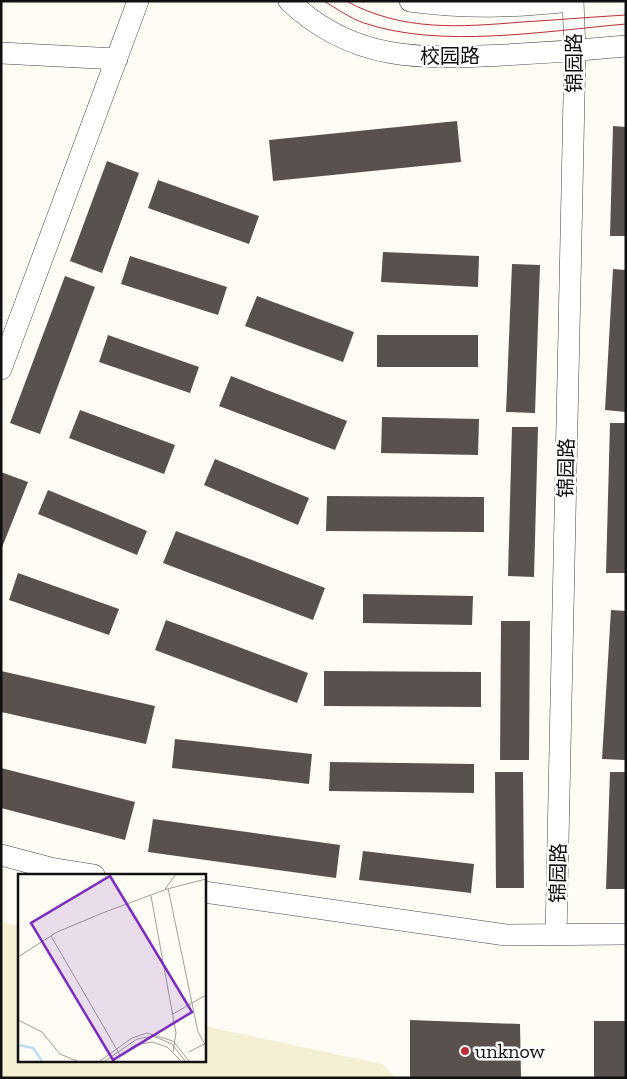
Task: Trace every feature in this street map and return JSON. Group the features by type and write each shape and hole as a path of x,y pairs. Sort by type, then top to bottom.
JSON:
{"street":[{"path":"1,370 138,1"},
{"name":"校园路","path":"289,1 307,18 339,38 383,53 440,58 575,51 626,46"},
{"path":"410,1 453,7 508,8 572,1"},
{"name":"锦园路","path":"556,935 575,51 572,1"},
{"path":"1,53 117,59"},
{"path":"1,855 50,868 88,874"},
{"path":"205,892 506,935 626,934"}],"shaded area":[{"path":"1,922 18,926 18,1062 205,1062 205,1026 382,1064 396,1078 1,1078"}],"building":[{"path":"457,121 461,162 273,181 269,140"},
{"path":"613,126 626,127 626,236 610,236"},
{"path":"107,161 139,173 102,273 70,261"},
{"path":"158,180 259,216 249,244 148,208"},
{"path":"383,252 479,256 478,287 381,282"},
{"path":"130,256 227,287 218,315 121,284"},
{"path":"512,264 540,265 535,413 506,412"},
{"path":"613,269 626,270 626,412 605,410"},
{"path":"65,276 95,287 40,434 10,423"},
{"path":"257,296 354,332 343,362 245,326"},
{"path":"108,335 199,367 190,393 99,362"},
{"path":"377,335 478,335 478,367 377,367"},
{"path":"231,376 347,421 335,450 219,406"},
{"path":"80,410 175,445 164,474 69,438"},
{"path":"382,417 479,419 478,455 381,453"},
{"path":"610,423 626,423 626,573 606,573"},
{"path":"512,427 538,427 534,577 508,576"},
{"path":"215,459 309,498 298,525 204,485"},
{"path":"1,472 28,482 1,550"},
{"path":"48,490 147,531 137,555 38,514"},
{"path":"327,496 484,497 484,532 326,531"},
{"path":"176,531 325,588 313,620 163,563"},
{"path":"18,573 119,609 109,635 9,600"},
{"path":"363,594 473,596 472,625 363,623"},
{"path":"611,610 626,611 625,760 602,759"},
{"path":"166,620 308,673 297,703 155,650"},
{"path":"501,621 530,621 529,760 500,760"},
{"path":"1,671 155,706 146,744 1,712"},
{"path":"324,671 481,672 481,707 324,706"},
{"path":"175,739 312,754 309,784 172,768"},
{"path":"330,762 474,764 474,793 329,791"},
{"path":"1,768 135,802 125,840 1,808"},
{"path":"495,772 523,772 524,888 496,888"},
{"path":"610,772 626,772 625,889 606,889"},
{"path":"153,819 340,845 336,878 148,852"},
{"path":"363,851 474,864 471,893 359,880"},
{"name":"unknow","path":"410,1020 520,1024 521,1078 410,1078"},
{"path":"594,1021 626,1021 626,1078 594,1078"}],"tram line":[{"path":"324,1 364,23 394,31 426,35 459,37 494,36 626,24"},
{"path":"346,1 367,11 389,18 432,25 477,25 626,15"}],"place":[{"name":"unknow","path":"465,1051"}]}
